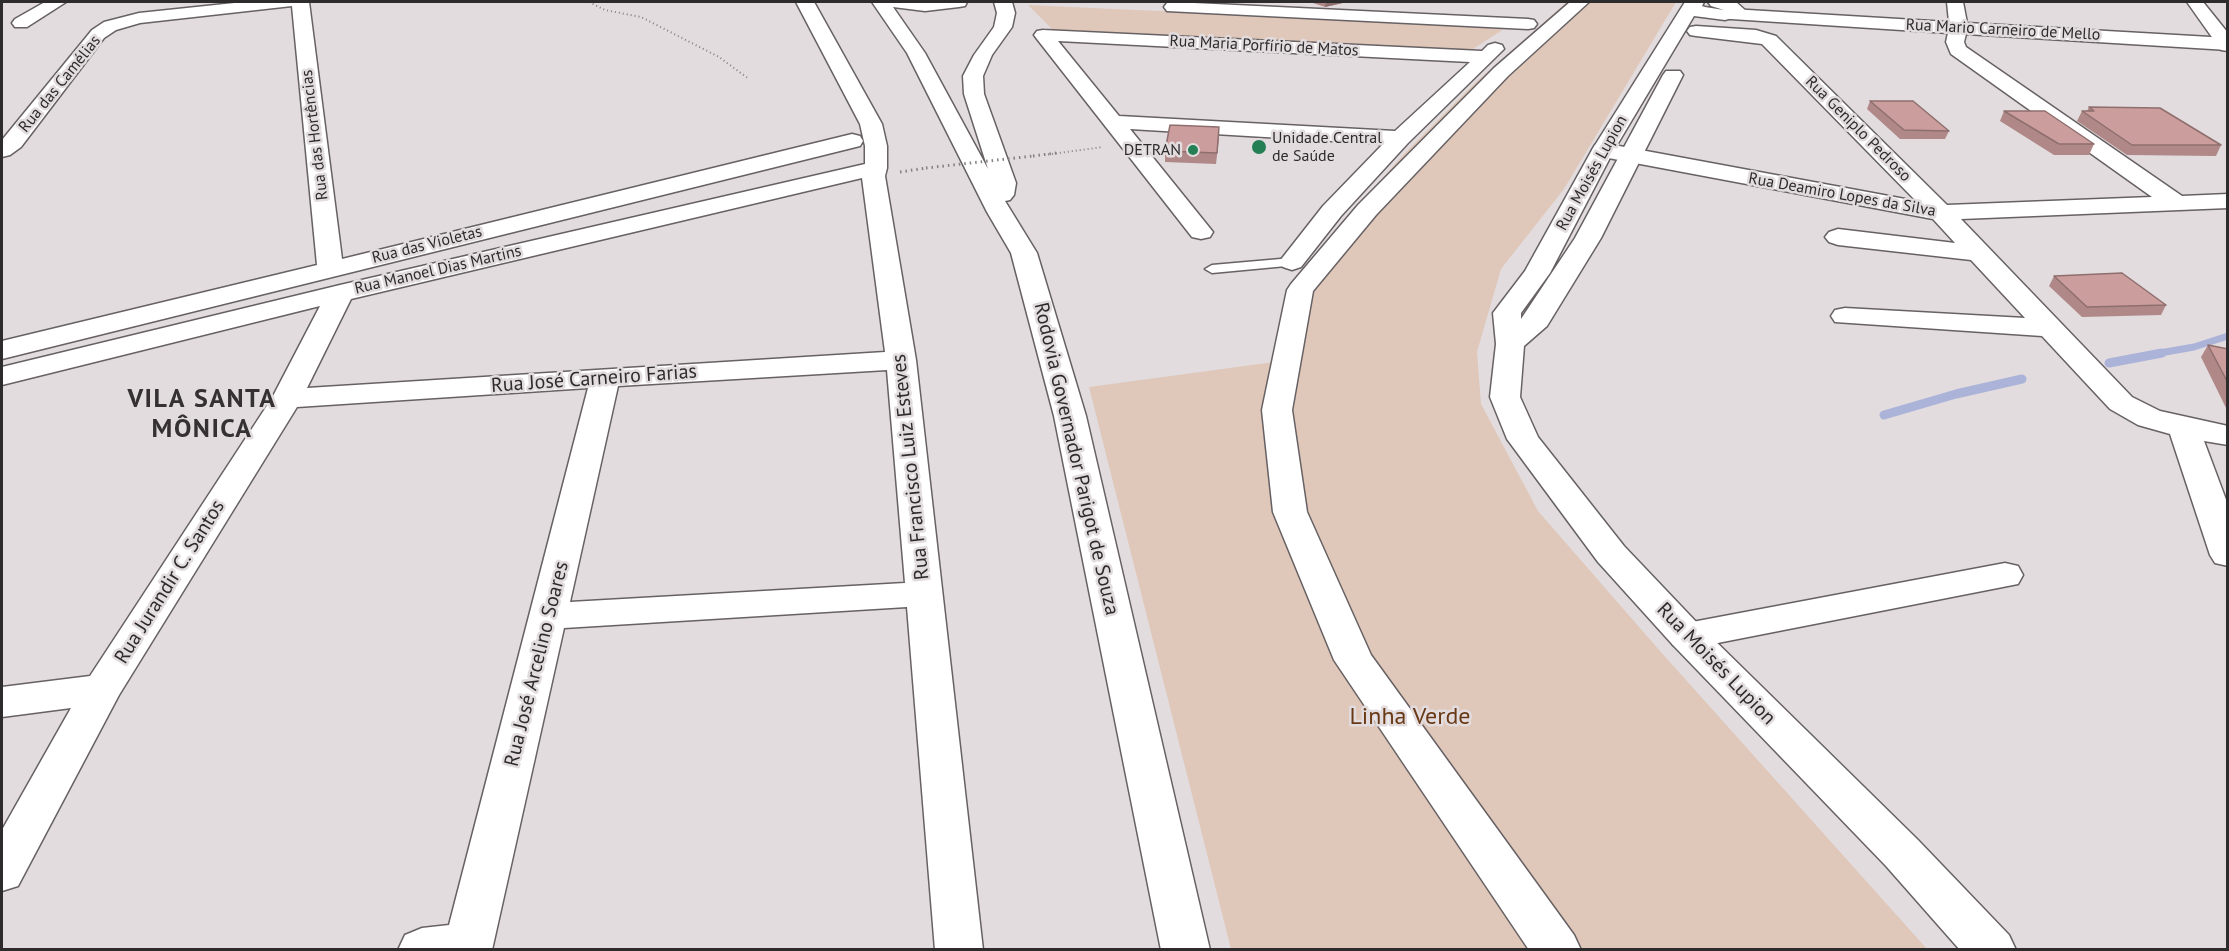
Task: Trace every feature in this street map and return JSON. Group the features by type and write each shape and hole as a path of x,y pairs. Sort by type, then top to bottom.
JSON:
{"street":[{"path":"21,23 57,2"},
{"name":"Rua das Camélias","path":"2,150 14,142 98,34 121,22 288,2"},
{"name":"Rua das Hortências","path":"300,2 335,280"},
{"name":"Rua Francisco Luiz Esteves","path":"805,2 871,124 876,146 876,168 873,176 901,360 959,950"},
{"path":"860,2 916,53"},
{"name":"Rodovia Governador Parigot de Souza","path":"881,2 916,53 999,212 1024,253 1070,416 1186,950"},
{"path":"893,2 925,6 959,2"},
{"path":"999,212 1004,183 974,94 973,76 983,55 1003,27 1006,13 1003,2"},
{"path":"1292,262 1332,211 1400,138 1485,57 1557,2"},
{"path":"1557,950 1354,660 1290,512 1277,410 1300,290 1384,193 1501,72 1580,2"},
{"path":"1955,2 1959,27 1955,42 1958,50 2175,202"},
{"path":"2195,2 2227,45"},
{"path":"1173,7 1528,24"},
{"name":"Rua Mario Carneiro de Mello","path":"1709,7 1778,17 2227,45"},
{"name":"Rua Moisés Lupion","path":"1709,7 1603,150 1537,273 1507,313 1510,344 1505,397 1523,439 1611,554 1687,636 1902,853 1992,950"},
{"name":"Rua Moisés Lupion","path":"1510,344 1537,321 1588,238 1709,7"},
{"name":"Rua Geniplo Pedroso","path":"1709,7 1756,36 1769,40 1941,213 2121,403 2149,418 2184,428 2228,436"},
{"name":"Rua Maria Porfírio de Matos","path":"1112,122 1043,35 1485,57"},
{"path":"1112,122 1400,138"},
{"path":"1112,122 1201,232"},
{"name":"Rua das Violetas","path":"2,350 335,280 852,141"},
{"name":"Rua Deamiro Lopes da Silva","path":"1603,150 1941,213 2228,201"},
{"name":"Rua Manoel Dias Martins","path":"2,376 335,280 876,168"},
{"path":"1559,232 1588,238"},
{"path":"1838,237 1979,253"},
{"name":"Rua Jurandir C. Santos","path":"2,872 102,689 287,398 335,280"},
{"path":"1845,316 2051,328"},
{"name":"Rua José Carneiro Farias","path":"287,398 901,360"},
{"name":"Rua José Arcelino Soares","path":"468,947 605,379"},
{"path":"2184,428 2228,555"},
{"path":"1687,636 2005,575"},
{"path":"549,616 923,594"},
{"path":"2,702 102,689"},
{"path":"422,950 468,947"}],"lane":[{"path":"1212,269 1292,262"}],"path":[{"path":"589,2 605,10 641,17 719,57 749,80"},
{"path":"926,168 1109,146"}],"green space":[{"name":"Linha Verde","path":"1567,2 1676,2 1564,189 1501,269 1477,352 1481,404 1538,511 1927,949 1231,949 1089,387 1274,362 1291,288 1310,260 1402,156 1477,81"},
{"path":"1028,5 1507,27 1470,51 1055,32"}],"building":[{"path":"1870,101 1913,101 1949,131 1904,130"},
{"path":"2089,107 2160,108 2221,145 2132,145 2082,111 2094,111"},
{"path":"2004,111 2045,111 2094,144 2059,144"},
{"path":"1170,125 1219,127 1217,153 1165,151"},
{"path":"2122,273 2166,305 2087,307 2054,276"},
{"path":"2208,345 2228,349 2228,383"}],"waterway":[{"path":"2154,354 2194,347 2228,336"},
{"path":"2109,363 2162,353"},
{"path":"1884,415 1956,394 2022,379"}],"place":[{"name":"Unidade Central de Saúde","path":"1259,147"},
{"name":"DETRAN","path":"1193,150"}],"district":[{"name":"VILA SANTA MÔNICA","path":"202,415"}]}
